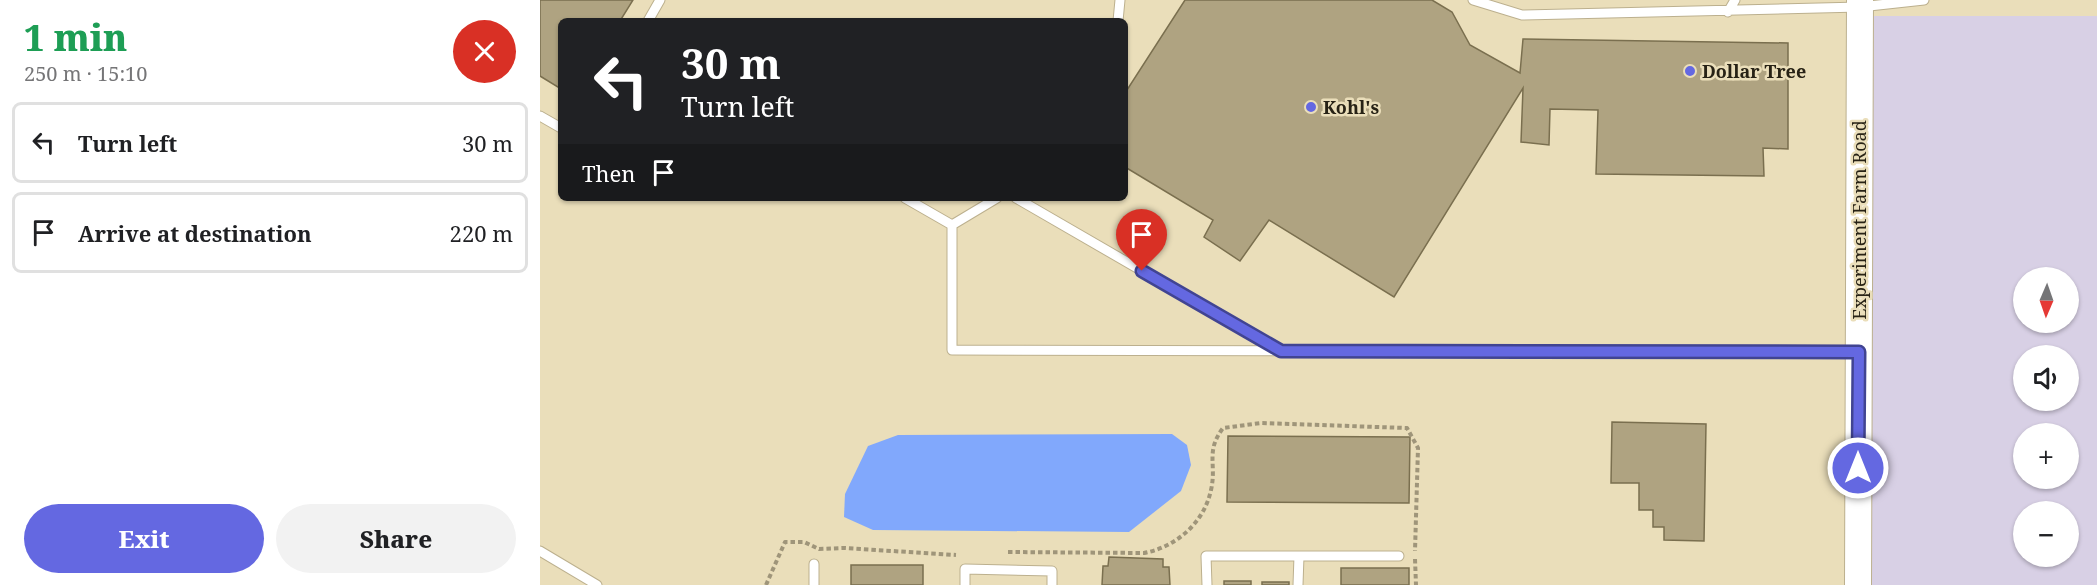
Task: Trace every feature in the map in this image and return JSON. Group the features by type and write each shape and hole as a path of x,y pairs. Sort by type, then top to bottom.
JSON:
{"street":[{"name":"Experiment Farm Road","path":"1858,585 1860,4"}],"lane":[{"path":"650,18 660,0"},
{"path":"1118,18 1120,0"},
{"path":"1473,0 1522,15 1728,12 1924,0"},
{"path":"1728,12 1735,0"},
{"path":"540,116 558,126"},
{"path":"910,201 952,225"},
{"path":"952,225 992,201"},
{"path":"1024,201 1281,351"},
{"path":"952,225 952,350 1859,352"},
{"path":"540,551 597,585"},
{"path":"1207,585 1206,556 1399,556"},
{"path":"1298,585 1299,556"},
{"path":"814,564 814,585"},
{"path":"965,585 965,569 1052,571 1052,585"}],"path":[{"path":"997,553 1032,551 1144,553 1163,550 1199,521 1212,489 1213,441 1223,428 1261,423 1393,426 1407,428 1418,448 1416,585"},
{"path":"766,585 786,542 804,542 819,549 844,548 963,556"}],"shaded area":[{"path":"1860,16 2097,16 2097,585 1858,585"}],"water":[{"path":"1172,434 1187,445 1191,465 1181,491 1129,532 873,530 844,517 845,494 868,446 898,435"}],"building":[{"path":"540,0 633,0 622,18 558,18 558,87 540,76"},
{"path":"1185,0 1432,0 1452,12 1470,45 1520,73 1523,39 1788,43 1788,149 1763,148 1764,176 1596,174 1598,110 1550,109 1549,145 1521,142 1523,88 1394,297 1269,220 1240,261 1204,237 1213,220 1128,169 1128,88"},
{"path":"1612,422 1706,424 1704,541 1664,540 1664,527 1653,527 1653,510 1639,510 1639,483 1611,483"},
{"path":"1228,436 1410,437 1409,503 1227,502"},
{"path":"1109,557 1163,559 1163,567 1169,567 1170,585 1102,585 1103,566 1108,566"},
{"path":"851,565 923,565 923,585 851,585"},
{"path":"1341,568 1409,568 1409,585 1341,585"},
{"path":"1224,581 1251,581 1251,585 1224,585"},
{"path":"1262,582 1289,582 1289,585 1262,585"}],"place":[{"name":"Dollar Tree","path":"1690,71"},
{"name":"Kohl's","path":"1311,107"}],"route":[{"path":"1142,271 1281,351 1859,352 1858,468"}]}
